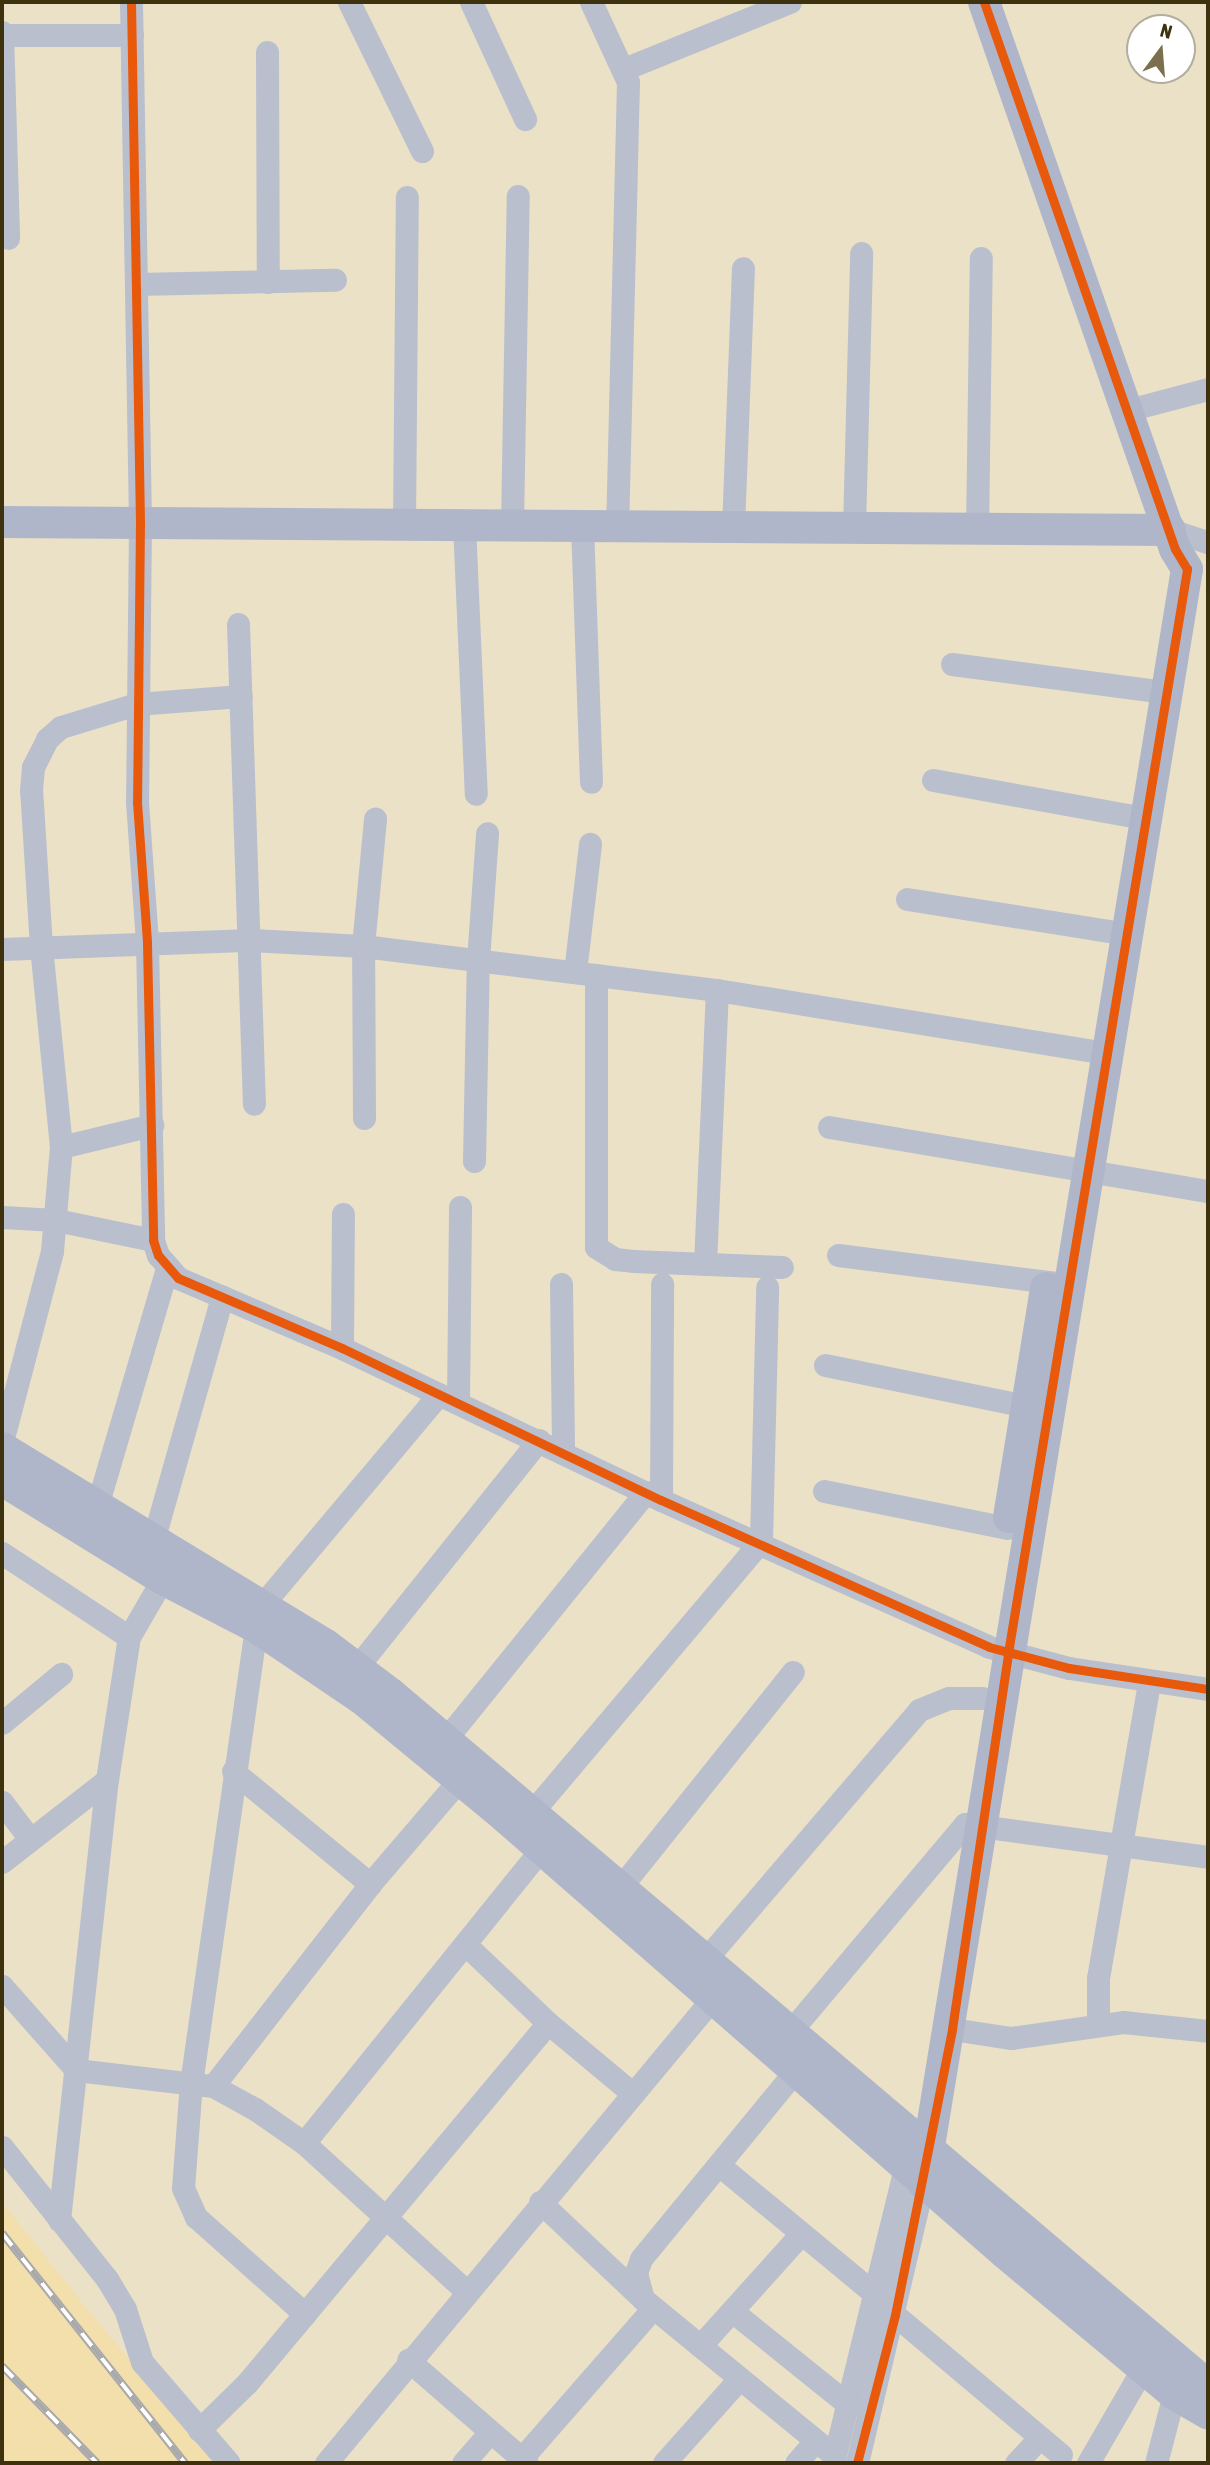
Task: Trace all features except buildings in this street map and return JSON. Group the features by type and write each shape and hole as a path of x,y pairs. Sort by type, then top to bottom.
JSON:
{"street":[{"path":"131,2 140,522 137,802 147,943 153,1240 167,1268 178,1278 342,1349 654,1496 761,1541 999,1650 1149,1682 1208,1689"},
{"path":"349,2 422,151"},
{"path":"471,2 525,119"},
{"path":"591,2 624,69 629,102 617,526"},
{"path":"624,69 790,2"},
{"path":"842,2461 849,2405 876,2295 917,2160 952,2029 975,1825 999,1650 1057,1283 1118,933 1187,569 1173,540 984,2"},
{"path":"8,238 2,34 132,34"},
{"path":"267,52 268,282"},
{"path":"512,525 518,196"},
{"path":"404,524 407,197"},
{"path":"854,528 861,253"},
{"path":"976,531 981,258"},
{"path":"733,528 743,268"},
{"path":"136,284 335,280"},
{"path":"1128,410 1208,389"},
{"path":"2,522 854,528 1208,542"},
{"path":"464,524 476,794"},
{"path":"582,525 592,782"},
{"path":"1118,933 1128,815 1166,567 1173,540"},
{"path":"238,624 251,940 254,1104"},
{"path":"952,664 1149,690"},
{"path":"2,1442 56,1220 61,1147 41,947 30,790 33,767 47,738 61,727 136,704 241,696"},
{"path":"933,780 1128,815"},
{"path":"364,1118 363,946 375,819"},
{"path":"474,1161 478,960 487,833"},
{"path":"590,844 585,973 596,1247 615,1259 782,1266"},
{"path":"907,899 1118,933"},
{"path":"2,948 251,940 363,946 717,990 1098,1051"},
{"path":"705,1264 717,990"},
{"path":"61,1147 152,1125"},
{"path":"829,1127 1208,1192"},
{"path":"304,2314 187,2204 183,2188 202,2084 233,1771 259,1616 449,1399 460,1207"},
{"path":"342,1349 343,1214"},
{"path":"2,1217 56,1220 153,1240"},
{"path":"838,1255 1057,1283"},
{"path":"97,1506 167,1268"},
{"path":"842,2461 895,2315 917,2160 975,1825 982,1698 999,1650 1007,1528 1026,1406 1057,1283"},
{"path":"561,1284 563,1453"},
{"path":"445,1740 654,1496 662,1284"},
{"path":"532,1812 761,1541 767,1287"},
{"path":"59,2220 107,1780 129,1637 164,1559 222,1297"},
{"path":"825,1365 1026,1406"},
{"path":"357,1667 539,1440"},
{"path":"2,1448 97,1506 164,1559"},
{"path":"2,1480 164,1559 259,1616 357,1667 532,1812 789,2033 917,2160 1143,2368 1174,2394 1208,2414"},
{"path":"824,1491 1007,1528"},
{"path":"2,1553 129,1637"},
{"path":"259,1616 459,1780 796,2070 917,2160 1208,2386"},
{"path":"619,1889 793,1672"},
{"path":"2,1723 61,1674"},
{"path":"1098,2024 1098,1978 1149,1682"},
{"path":"704,1961 919,1710 949,1698 982,1698"},
{"path":"233,1771 370,1884"},
{"path":"2,1862 107,1780"},
{"path":"202,2084 459,1780"},
{"path":"2,1802 30,1839"},
{"path":"975,1825 1208,1857"},
{"path":"789,2033 975,1825"},
{"path":"304,2143 540,1850"},
{"path":"465,1944 548,2023 632,2093"},
{"path":"2,1986 76,2070 202,2084 304,2143 466,2291"},
{"path":"326,2463 408,2360 712,1999"},
{"path":"199,2430 304,2314 548,2023"},
{"path":"952,2029 1024,2038 1098,2024 1147,2023 1208,2031"},
{"path":"648,2304 636,2273 641,2259 796,2070"},
{"path":"2,2147 125,2309 142,2362 229,2463"},
{"path":"719,2165 876,2295"},
{"path":"540,2202 648,2304 842,2461"},
{"path":"700,2346 801,2234"},
{"path":"408,2360 524,2461 648,2304"},
{"path":"732,2311 849,2405"},
{"path":"895,2315 1061,2455"},
{"path":"1088,2463 1143,2368"},
{"path":"664,2463 739,2379"},
{"path":"1156,2463 1174,2394"},
{"path":"463,2463 490,2432"},
{"path":"1016,2463 1040,2437"},
{"path":"796,2463 815,2441"}],"shaded area":[{"path":"2,2202 88,2310 215,2463 2,2463"}],"railway":[{"path":"2,2233 185,2463"},
{"path":"2,2366 97,2463"}],"cycle path":[{"path":"131,2 140,522 137,802 147,943 153,1240 158,1255 178,1278 342,1348 661,1500 989,1647 1069,1668 1208,1689"},
{"path":"857,2463 895,2315 952,2029 1008,1653 1187,569 1175,549 984,2"}]}
